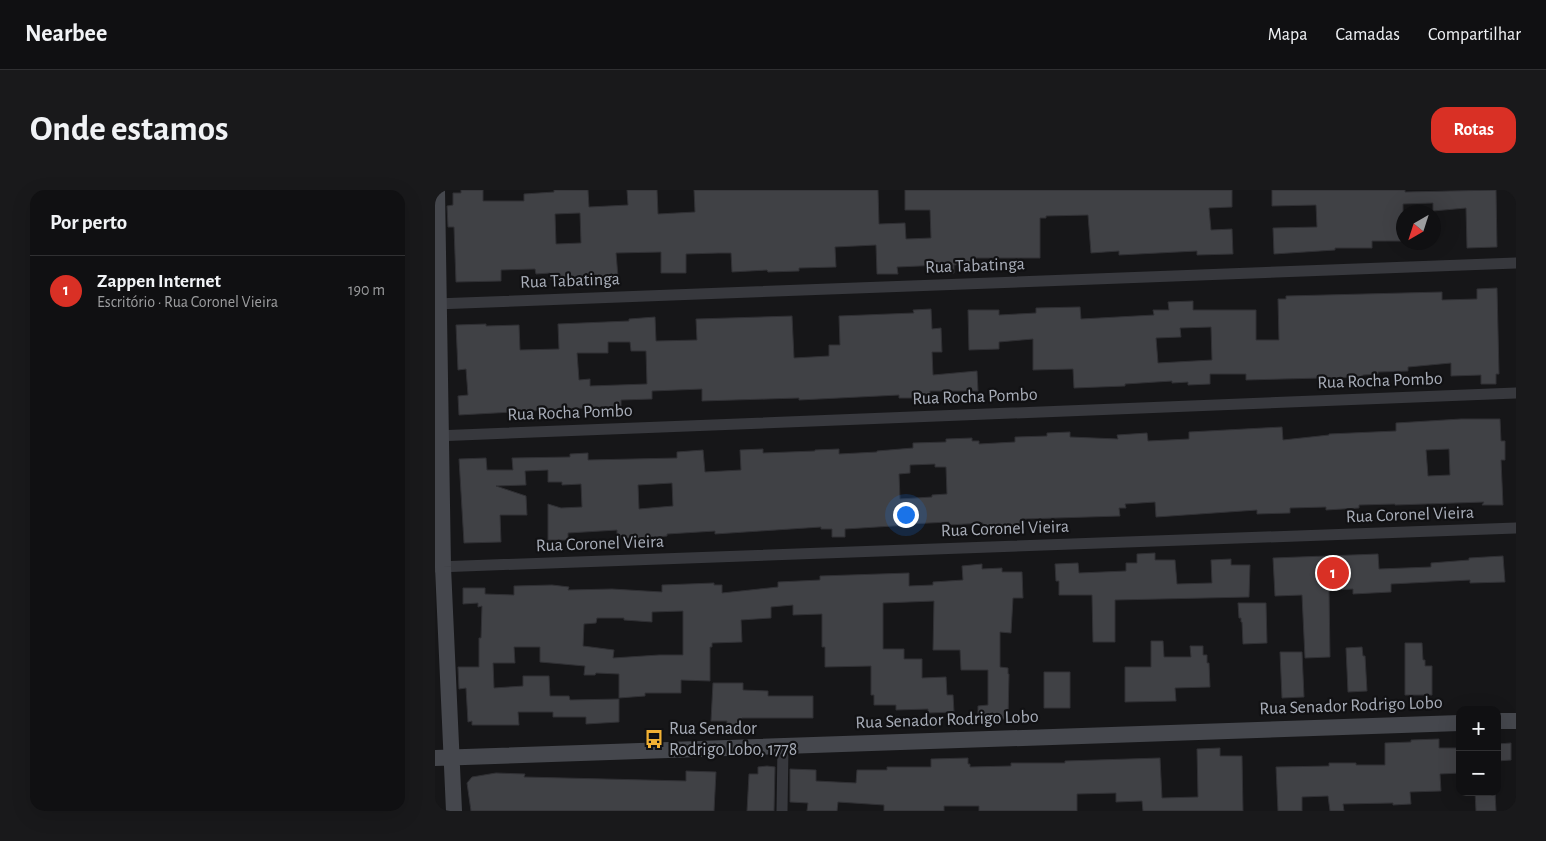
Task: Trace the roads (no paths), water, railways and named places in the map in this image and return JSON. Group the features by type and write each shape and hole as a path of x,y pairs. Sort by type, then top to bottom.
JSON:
{"street":[{"path":"437,190 437,436 443,758 453,811"},
{"name":"Rua Tabatinga","path":"437,304 1516,263"},
{"name":"Rua Rocha Pombo","path":"437,436 1516,394"},
{"name":"Rua Coronel Vieira","path":"439,567 1516,528"},
{"path":"1501,722 1516,721"},
{"name":"Rua Senador Rodrigo Lobo","path":"443,758 1456,723"},
{"path":"782,811 783,746"}],"place":[{"name":"Zappen Internet","path":"1333,573"},
{"name":"Rua Senador Rodrigo Lobo, 1778","path":"654,739"}]}
